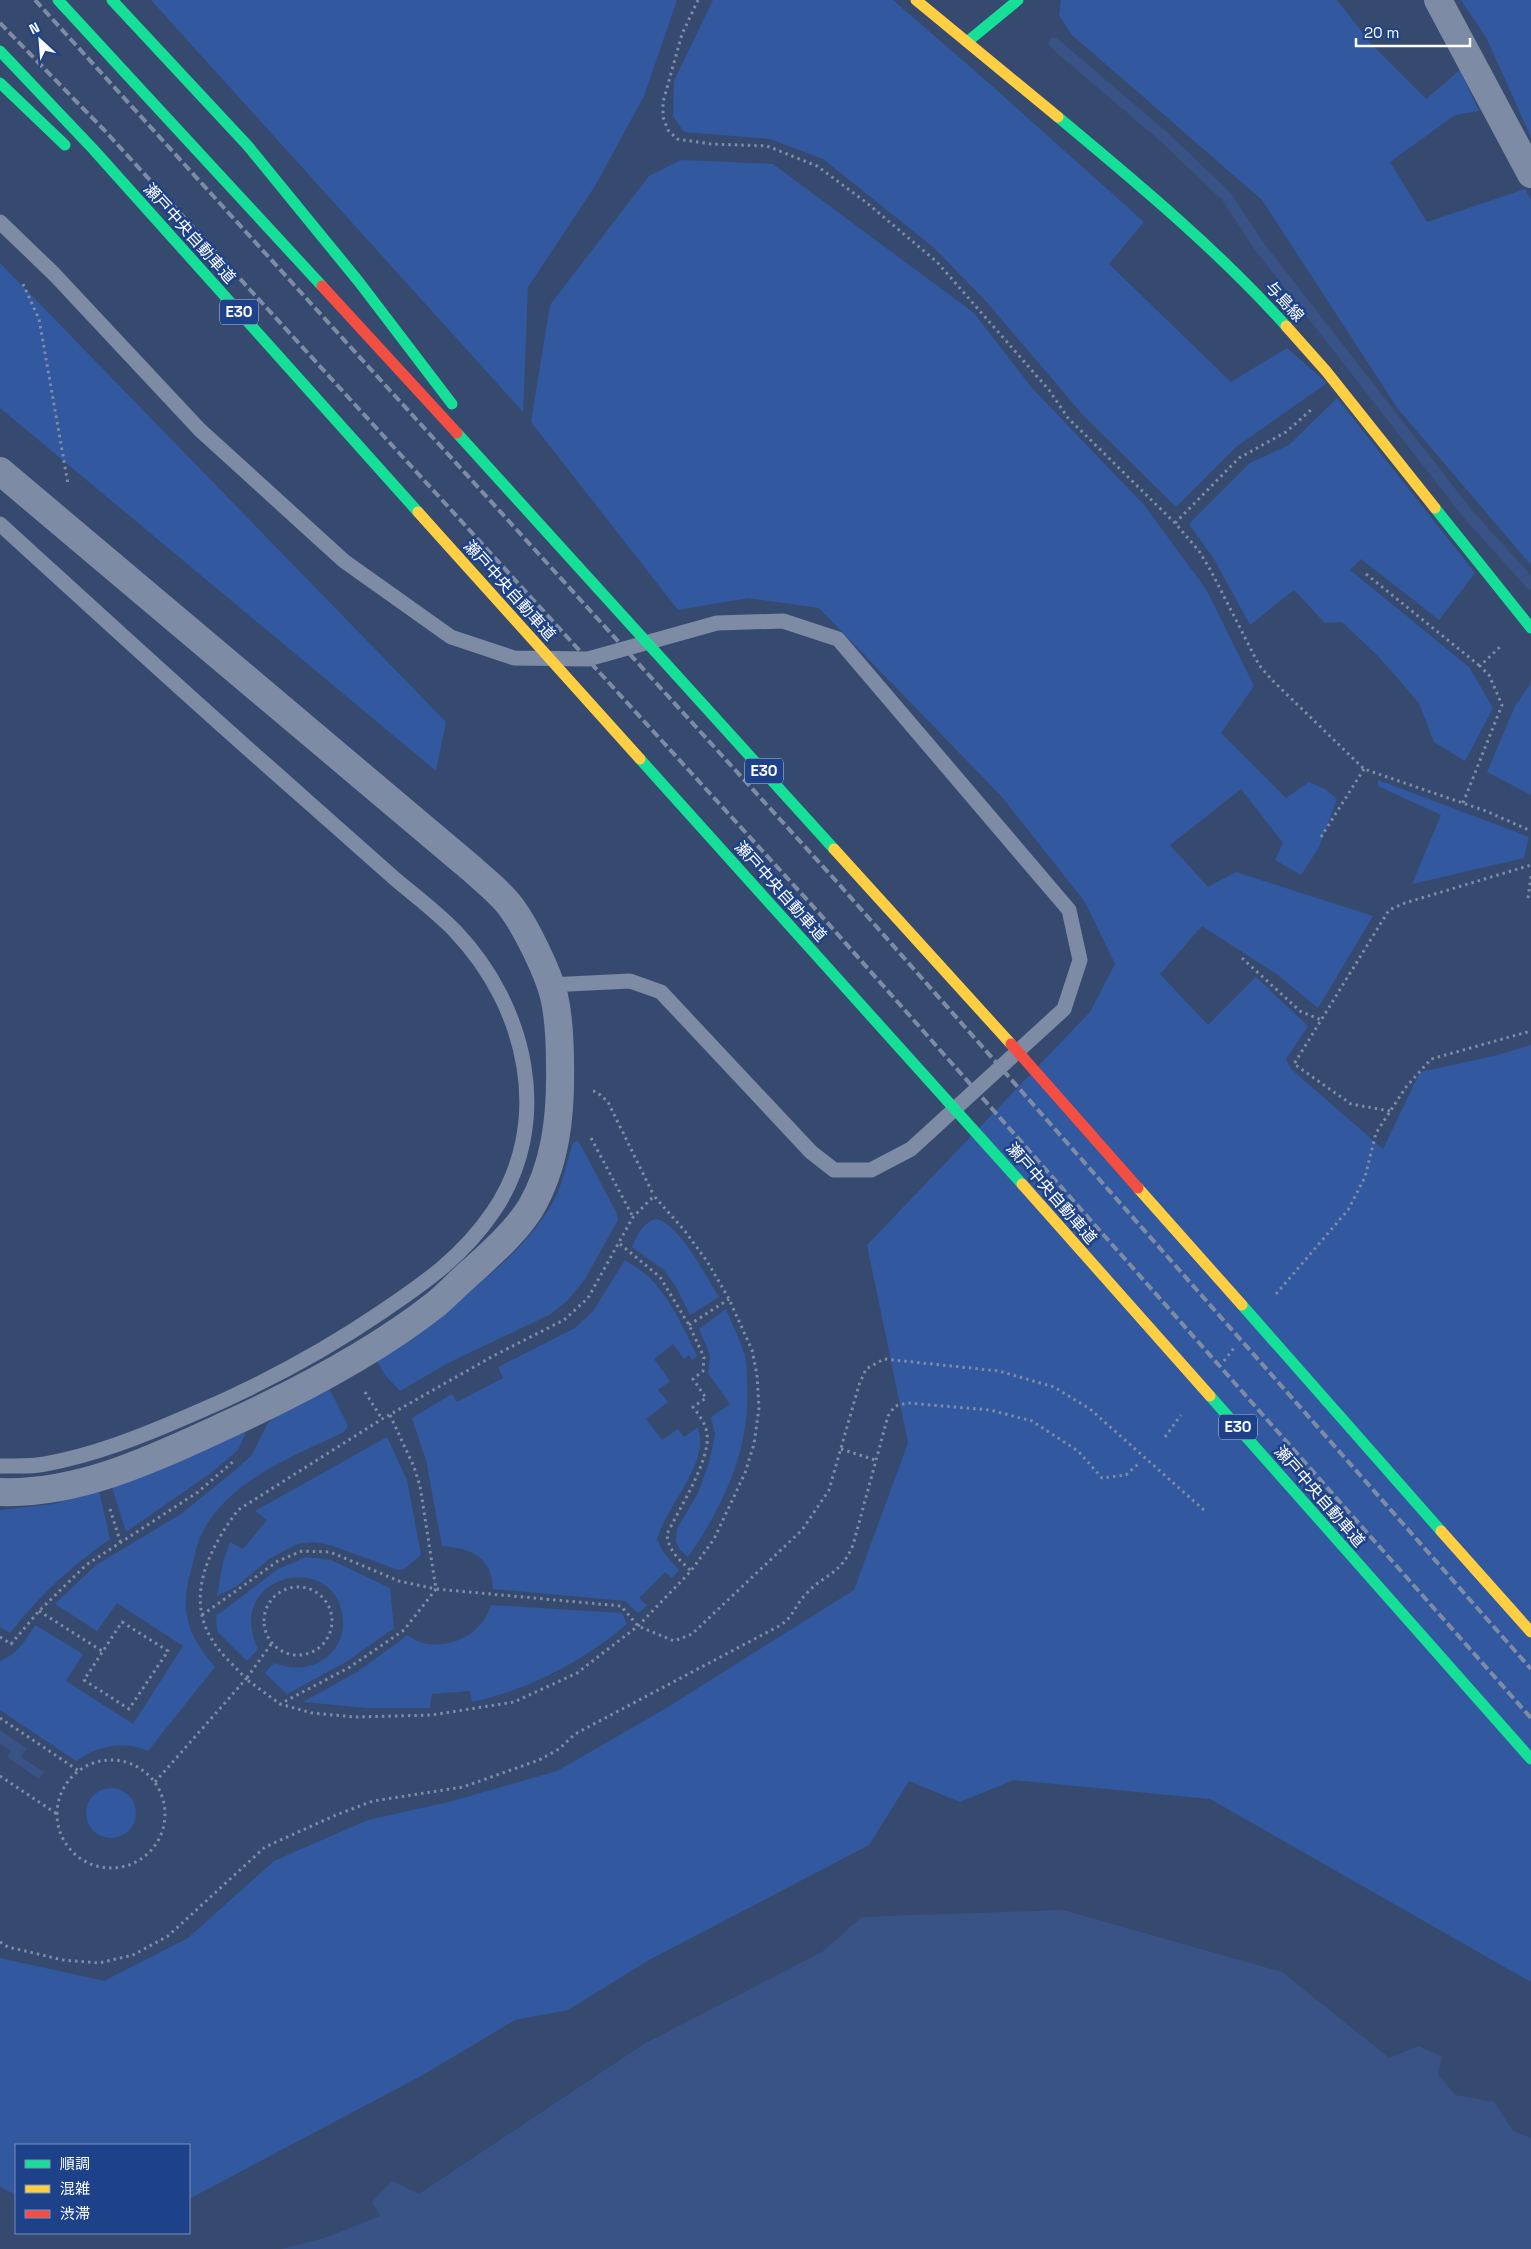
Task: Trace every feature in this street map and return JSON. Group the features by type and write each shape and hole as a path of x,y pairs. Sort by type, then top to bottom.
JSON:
{"main road":[{"name":"E30","path":"58,0 522,504 1006,1039 1531,1632"},
{"path":"112,0 248,146 359,282 457,412"},
{"name":"与島線","path":"916,0 1124,172 1250,287 1338,386 1528,625"},
{"path":"967,42 1018,0"},
{"name":"瀬戸中央自動車道","path":"0,52 100,156 474,575 944,1096 1531,1759"},
{"path":"0,83 76,155"},
{"path":"198,284 474,575"},
{"path":"468,427 522,504"}],"street":[{"path":"1438,0 1531,174"},
{"path":"0,472 472,869 511,906 534,947 554,995 560,1049 559,1118 548,1170 529,1209 497,1248 436,1304 366,1352 262,1409 184,1445 100,1477 63,1486 16,1492 0,1492"}],"lane":[{"path":"0,222 54,274 200,430 344,560 451,637 514,658 588,659 717,623 783,621 838,639 1069,910 1080,960 1064,1009 912,1149 870,1170 834,1170 811,1152 661,992 630,981 549,985"},
{"path":"0,524 243,744 456,932 486,969 506,1005 522,1050 528,1095 524,1142 511,1176 494,1210 467,1245 433,1278 336,1342 272,1379 219,1403 104,1450 42,1465 0,1466"}],"path":[{"path":"698,0 682,34 663,102 663,117 668,130 677,139 711,144 767,146 817,166 867,202 937,262 1049,390 1068,418 1175,523 1198,551 1211,571 1259,665 1272,680 1364,769 1486,811 1531,831"},
{"path":"19,275 39,319 77,536"},
{"path":"1175,523 1239,458 1286,432 1338,386"},
{"path":"1366,574 1480,666 1489,675 1502,705 1463,803"},
{"path":"1480,666 1528,625"},
{"path":"1321,837 1364,769"},
{"path":"1390,1112 1351,1104 1294,1064 1389,910 1405,902 1531,865"},
{"path":"1528,898 1531,876"},
{"path":"1242,958 1300,1011 1321,1020"},
{"path":"1271,1301 1348,1210 1365,1177 1376,1133 1406,1087 1432,1059 1531,1031"},
{"path":"560,1090 579,1089 597,1092 608,1102 654,1196 684,1230 707,1261 730,1299 752,1350 757,1375 759,1408 754,1444 745,1473 714,1539 691,1571 638,1626 577,1673 514,1702 432,1715 355,1717 312,1713 280,1704 246,1679 210,1638 198,1596 204,1569 224,1528 238,1510 390,1415 495,1355 564,1320 588,1298 620,1244 633,1217 654,1196"},
{"path":"604,1163 633,1217"},
{"path":"620,1244 660,1277 689,1325 704,1358 703,1371 693,1379 706,1398 693,1407 702,1420 708,1435 695,1481 667,1534 667,1544 672,1552 691,1571"},
{"path":"689,1325 730,1299"},
{"path":"1224,1361 1235,1346"},
{"path":"202,1615 278,1562 302,1551 330,1552 399,1582 436,1589 621,1606 638,1626 674,1641 692,1634 802,1530 828,1490 859,1385 866,1369 884,1359 999,1371 1054,1386 1090,1408 1205,1511"},
{"path":"0,1942 8,1947 63,1960 99,1963 134,1955 168,1936 265,1847 336,1815 374,1801 463,1787 539,1760 559,1749 575,1734 791,1618 807,1592 847,1561 854,1545 888,1416 895,1406 908,1403 990,1410 1032,1421 1078,1451 1102,1478 1126,1475 1139,1463"},
{"path":"0,1637 11,1644 39,1611 86,1565 198,1492 242,1454 262,1409"},
{"path":"1164,1437 1182,1414"},
{"path":"280,1704 350,1667 404,1630 436,1589 420,1486 414,1467 390,1415"},
{"path":"841,1449 875,1460"},
{"path":"299,1587 310,1589 327,1602 332,1624 329,1635 323,1645 308,1653 291,1654 281,1650 272,1642 267,1633 266,1612 278,1594 288,1589 299,1587"},
{"path":"39,1611 102,1651"},
{"path":"122,1622 168,1651 129,1709 84,1680 102,1651 122,1622"},
{"path":"155,1782 246,1679 272,1642"},
{"path":"0,1718 79,1771"},
{"path":"106,1760 124,1761 142,1769 155,1782 164,1798 166,1817 161,1835 152,1850 139,1861 123,1867 106,1868 89,1864 75,1855 63,1842 57,1826 56,1808 62,1790 72,1775 79,1771 88,1765 106,1760"},
{"path":"0,1776 57,1814"}],"shaded area":[{"path":"151,0 677,0 644,96 595,186 528,287 523,412"},
{"path":"713,0 893,0 1144,222 1109,264 1231,382 1287,348 1327,383 1236,447 1176,507 1083,415 984,299 933,247 823,159 770,139 684,132 673,116 674,81"},
{"path":"1061,0 1337,0 1372,45 1426,99 1460,70 1479,111 1455,115 1390,162 1427,222 1525,189 1531,200 1531,565 1398,409 1262,200 1071,34 1059,15"},
{"path":"1461,0 1531,0 1531,137 1486,37"},
{"path":"681,160 773,164 974,313 1032,388 1144,505 1206,589 1254,686 1221,733 1286,798 1309,782 1325,789 1337,799 1319,847 1301,875 1275,860 1283,843 1241,789 1170,845 1208,887 1236,872 1373,916 1318,1008 1278,975 1202,926 1160,974 1208,1025 1256,977 1308,1026 1286,1059 1291,1069 1383,1149 1420,1072 1498,1055 1531,1045 1531,1982 1210,1799 1014,1780 960,1802 909,1781 869,1845 649,1960 568,2010 515,2020 421,2076 190,2198 190,2144 15,2144 15,2194 0,2187 0,1958 104,1981 188,1938 274,1861 368,1820 449,1802 557,1771 663,1710 854,1590 908,1443 867,1245 1090,1012 1115,964 1085,902 1002,797 819,608 748,598 678,610 531,422 550,305 649,176"},
{"path":"0,263 446,722 436,771 0,408"},
{"path":"1337,398 1475,573 1439,620 1361,559 1350,570 1469,667 1493,708 1465,761 1434,742 1419,703 1379,657 1342,622 1325,623 1294,590 1250,625 1214,559 1189,524 1250,463 1289,445"},
{"path":"1531,683 1531,795 1487,772 1515,706"},
{"path":"1378,780 1529,837 1524,858 1412,884 1441,815 1378,786"},
{"path":"576,1141 579,1142 616,1212 618,1220 585,1279 568,1300 551,1314 450,1362 400,1391 385,1375 374,1356 469,1291 513,1253 532,1232 553,1202 563,1178 572,1145"},
{"path":"656,1219 674,1230 692,1252 719,1297 690,1315 676,1287 664,1270 632,1247 644,1226"},
{"path":"625,1260 648,1276 663,1294 682,1324 697,1356 692,1360 689,1355 684,1359 673,1344 654,1359 670,1381 658,1390 668,1402 646,1419 662,1440 678,1429 684,1437 698,1427 700,1436 700,1444 693,1470 667,1516 657,1539 663,1552 679,1570 672,1578 665,1572 639,1598 647,1606 638,1613 625,1601 493,1589 489,1569 478,1556 462,1549 442,1546 426,1460 412,1418 452,1394 457,1402 503,1378 498,1367 575,1328 593,1311"},
{"path":"726,1309 741,1344 746,1362 747,1406 745,1430 740,1453 724,1496 688,1557 680,1550 676,1541 677,1529 698,1493 709,1463 715,1434 711,1417 730,1404 708,1373 710,1355 699,1329"},
{"path":"324,1388 330,1390 348,1426 344,1432 282,1461 243,1486 226,1500 212,1517 200,1537 187,1585 186,1611 192,1634 215,1667 148,1751 129,1746 111,1746 102,1748 76,1761 0,1710 0,1661 16,1651 35,1625 83,1654 66,1681 133,1724 183,1646 117,1603 97,1631 55,1604 96,1565 181,1514 252,1455 268,1423"},
{"path":"246,1432 238,1450 211,1473 126,1532 112,1487"},
{"path":"387,1437 407,1480 421,1555 404,1569 398,1570 333,1546 315,1542 297,1544 269,1559 237,1586 217,1596 223,1562 230,1542 243,1549 267,1520 255,1511"},
{"path":"99,1491 110,1539 56,1582 10,1633 0,1627 0,1510 53,1504"},
{"path":"306,1557 331,1560 390,1588 394,1628 346,1662 287,1694 265,1673 274,1663 295,1668 309,1666 322,1661 332,1652 342,1634 343,1624 336,1597 322,1583 304,1578 285,1579 267,1588 255,1603 251,1623 258,1649 247,1661 217,1631 216,1616 278,1569"},
{"path":"491,1605 622,1613 627,1624 610,1638 573,1662 535,1682 472,1702 470,1691 432,1694 430,1708 367,1708 303,1702 357,1672 408,1635 423,1643 432,1644 451,1643 467,1636 482,1622"},
{"path":"0,1730 27,1749 21,1757 44,1772 39,1779 7,1757 11,1751 0,1743"},
{"path":"106,1788 116,1788 129,1795 136,1808 136,1818 129,1831 116,1838 106,1838 97,1834 90,1827 86,1818 86,1808 90,1799 97,1792"},
{"path":"1063,1910 1282,1972 1389,2058 1419,2046 1442,2057 1438,2074 1455,2095 1494,2102 1513,2131 1531,2138 1531,2249 281,2249 325,2238 380,2216 372,2202 392,2181 419,2194 644,2044 822,1952 862,1917"}],"waterway":[{"path":"1054,43 1164,137 1227,197 1259,246 1467,513 1531,584"}],"railway":[{"path":"35,0 837,882 1531,1669"},
{"path":"0,23 106,132 810,903 1531,1718"}],"traffic: fast":[{"path":"58,0 322,286"},
{"path":"112,0 248,146 359,282 452,404"},
{"path":"967,42 1018,0"},
{"path":"0,51 93,149 418,512"},
{"path":"0,83 65,145"},
{"path":"1058,117 1205,244 1233,270 1286,326"},
{"path":"457,433 834,849"},
{"path":"1435,508 1531,628"},
{"path":"640,759 1022,1184"},
{"path":"1242,1305 1441,1531"},
{"path":"1210,1396 1531,1759"}],"traffic: slow":[{"path":"916,0 1058,117"},
{"path":"1286,326 1326,371 1435,508"},
{"path":"418,512 640,759"},
{"path":"834,849 1011,1044"},
{"path":"1022,1184 1210,1396"},
{"path":"1138,1188 1242,1305"},
{"path":"1441,1531 1531,1632"}],"traffic: jam":[{"path":"322,286 457,433"},
{"path":"1011,1044 1138,1188"}]}
